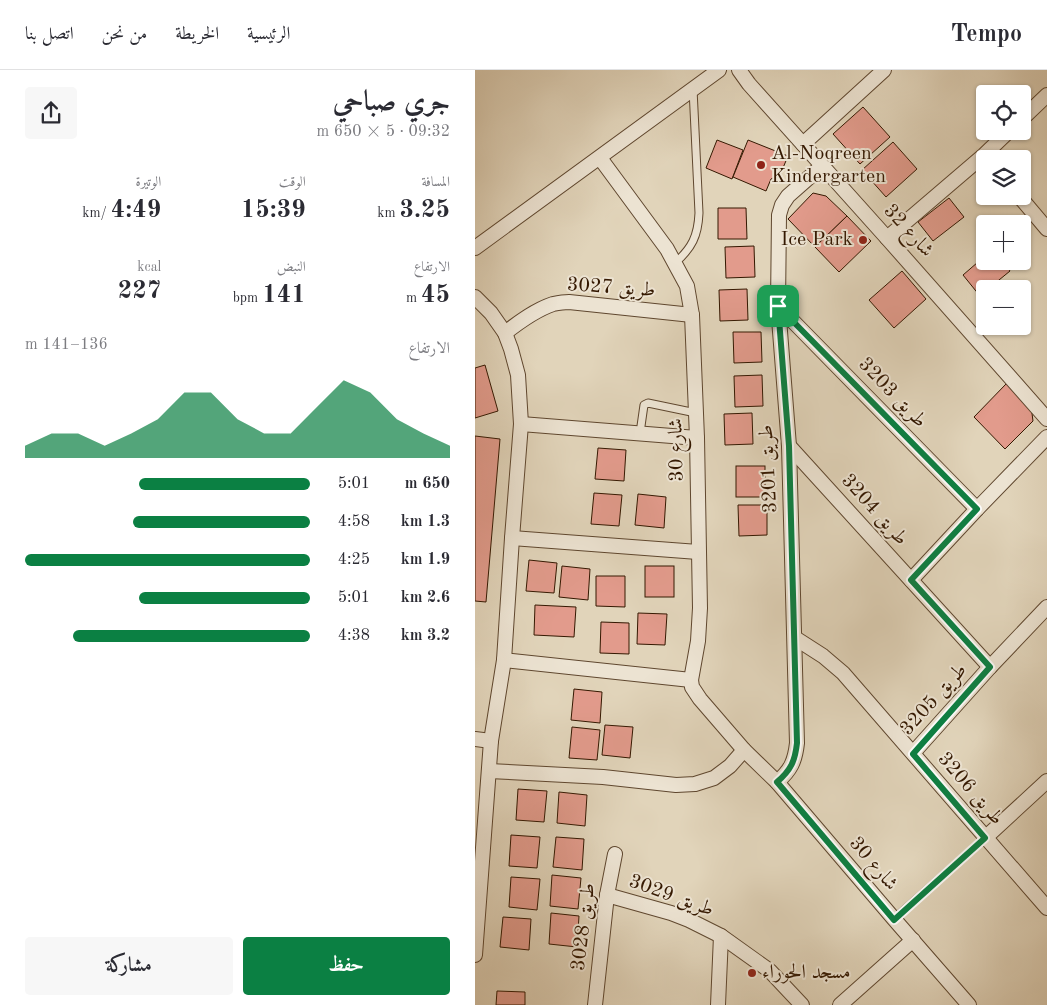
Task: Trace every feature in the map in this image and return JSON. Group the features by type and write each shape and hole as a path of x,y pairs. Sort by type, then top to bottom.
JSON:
{"street":[{"path":"475,248 719,70"},
{"name":"شارع 32","path":"739,70 749,84 1047,419"},
{"path":"803,144 884,70"},
{"path":"1031,110 1047,95"},
{"path":"992,150 1001,140"},
{"name":"شارع 30","path":"600,158 667,249 687,286 692,315 700,591 699,625 691,680 692,687 695,693 744,750 777,782 969,1005"},
{"path":"887,238 976,165"},
{"name":"طريق 3201","path":"777,782 791,768 796,751 795,638 789,446 778,306 779,215 782,205 788,196 822,166"},
{"path":"1027,205 1047,229"},
{"path":"475,298 491,313 505,333 518,375 521,424 504,660 491,741 475,955"},
{"name":"طريق 3027","path":"505,333 523,318 553,304 569,302 692,315"},
{"name":"طريق 3203","path":"778,306 977,509"},
{"path":"521,424 697,438"},
{"path":"911,580 1047,437"},
{"name":"طريق 3204","path":"789,446 990,667"},
{"path":"512,538 698,552"},
{"name":"طريق 3205","path":"913,754 990,667 1047,607"},
{"name":"طريق 3206","path":"795,638 823,656 838,669 1047,908"},
{"path":"504,660 691,680"},
{"path":"475,739 491,741"},
{"path":"489,771 603,777 676,785 695,784 714,778 730,766 744,750"},
{"path":"985,838 1047,781"},
{"name":"طريق 3028","path":"595,1005 607,894 615,854"},
{"name":"طريق 3029","path":"607,894 671,913 721,936 770,971 802,1005"},
{"name":"طريق 3029","path":"718,1005 721,936"},
{"path":"840,1005 913,940"}],"lane":[{"path":"675,263 686,254 694,242 698,228 699,213 693,88"},
{"path":"640,433 645,405 648,403 696,413"},
{"path":"894,920 985,838"}],"building":[{"path":"863,107 890,137 860,164 833,134"},
{"path":"717,140 743,150 732,179 706,168"},
{"name":"Al-Noqreen Kindergarten","path":"748,140 788,156 780,175 771,179 766,191 733,177"},
{"path":"893,142 917,169 886,197 862,170"},
{"path":"813,193 826,196 847,216 815,247 788,219"},
{"path":"949,198 964,217 933,241 918,222"},
{"path":"718,208 746,208 747,239 718,239"},
{"path":"847,216 871,241 839,272 815,247"},
{"path":"754,246 755,277 726,278 725,247"},
{"path":"976,264 976,270 1010,271 999,280 976,280 976,291 963,275"},
{"path":"902,271 926,299 894,328 869,300"},
{"path":"747,289 748,320 720,321 719,290"},
{"path":"733,332 761,332 762,362 734,363"},
{"path":"485,365 498,411 475,418 475,368"},
{"path":"762,375 763,406 735,407 734,376"},
{"path":"1007,383 1031,406 1033,421 1005,449 974,417"},
{"path":"752,413 753,444 725,445 724,414"},
{"path":"475,436 500,439 486,602 475,601"},
{"path":"598,448 626,450 624,481 595,479"},
{"path":"736,466 765,466 765,497 736,497"},
{"path":"594,493 622,495 619,526 591,524"},
{"path":"638,494 666,497 664,528 635,525"},
{"path":"738,505 767,505 767,535 739,536"},
{"path":"529,560 557,563 554,593 526,591"},
{"path":"562,566 590,569 588,600 559,597"},
{"path":"645,566 674,566 674,597 645,597"},
{"path":"596,576 625,576 625,607 596,606"},
{"path":"535,605 576,607 574,637 534,635"},
{"path":"638,613 667,614 665,645 637,644"},
{"path":"601,622 629,623 629,654 600,653"},
{"path":"574,689 602,692 600,723 571,720"},
{"path":"605,725 633,727 630,758 602,755"},
{"path":"572,727 600,730 597,760 569,758"},
{"path":"518,789 547,791 544,822 516,820"},
{"path":"559,792 587,795 585,826 557,823"},
{"path":"511,835 540,837 537,868 509,866"},
{"path":"556,837 584,839 582,870 553,867"},
{"path":"552,875 581,878 578,909 550,906"},
{"path":"511,877 540,879 537,910 509,907"},
{"path":"551,913 579,916 577,947 549,944"},
{"path":"503,917 531,919 529,950 500,947"},
{"path":"497,991 525,992 525,1005 496,1005"}],"place":[{"name":"Al-Noqreen Kindergarten","path":"761,165"},
{"name":"Ice Park","path":"863,240"},
{"name":"مسجد الحوراء","path":"752,973"}],"route":[{"path":"778,306 977,509 911,580 990,667 913,754 985,838 894,920 777,782 791,768 797,743 789,446 778,306"}]}
